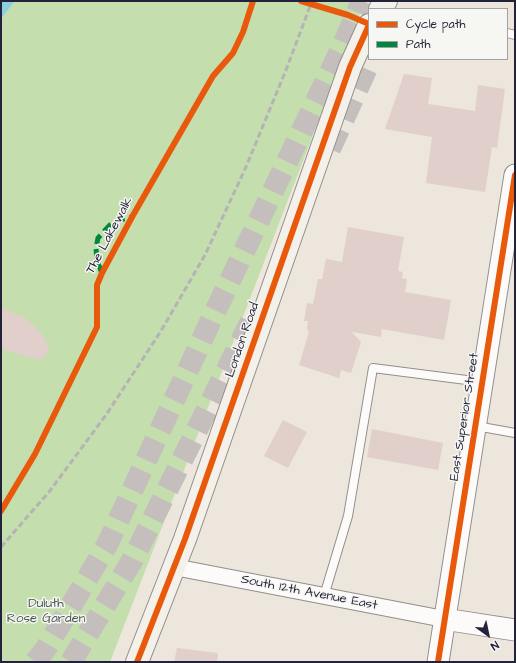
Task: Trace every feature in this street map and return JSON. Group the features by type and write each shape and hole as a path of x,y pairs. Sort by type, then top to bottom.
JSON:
{"main road":[{"name":"London Road","path":"137,662 188,531 348,75 368,27"}],"street":[{"name":"East Superior Street","path":"438,662 515,174"},
{"name":"South 12th Avenue East","path":"174,567 444,619"},
{"path":"444,619 515,630"}],"lane":[{"path":"324,596 348,516 373,368 482,382"},
{"path":"475,426 515,433"}],"green space":[{"name":"Duluth Rose Garden","path":"15,1 368,1 360,13 110,662 1,662 1,19"}],"water":[{"path":"1,1 15,1 1,19"}],"building":[{"path":"404,74 432,78 428,104 475,111 478,85 505,89 497,148 492,147 485,192 426,183 432,137 385,129"},
{"path":"348,227 404,237 398,271 403,272 402,278 407,279 405,292 451,300 444,340 382,329 381,337 352,332 361,342 351,373 341,370 339,378 299,365 309,332 307,329 308,321 304,321 307,303 313,304 318,279 322,279 326,259 342,262"},
{"path":"1,308 26,318 42,334 50,349 41,361 1,349"},
{"path":"283,420 307,432 288,468 264,456"},
{"path":"372,429 443,443 438,470 367,457"},
{"path":"177,648 218,653 217,662 174,662"}],"tunnel":[{"path":"35,662 45,650 107,545 212,318 343,45 362,1"},
{"path":"330,149 371,60"},
{"path":"71,662 133,559 255,313"}],"railway":[{"path":"1,547 49,492 106,415 161,331 205,255 246,167 286,70 312,1"}],"marked path":[{"path":"102,273 97,261 96,248 98,238 110,225 119,220 132,217"}],"cycle path":[{"name":"The Lakewalk","path":"1,511 35,454 97,327 97,285 102,273 132,217 213,76 233,53 243,32 253,1"},
{"path":"301,1 348,15 368,24"},
{"path":"137,662 185,539 350,67 368,27"},
{"path":"438,662 515,175"}]}
